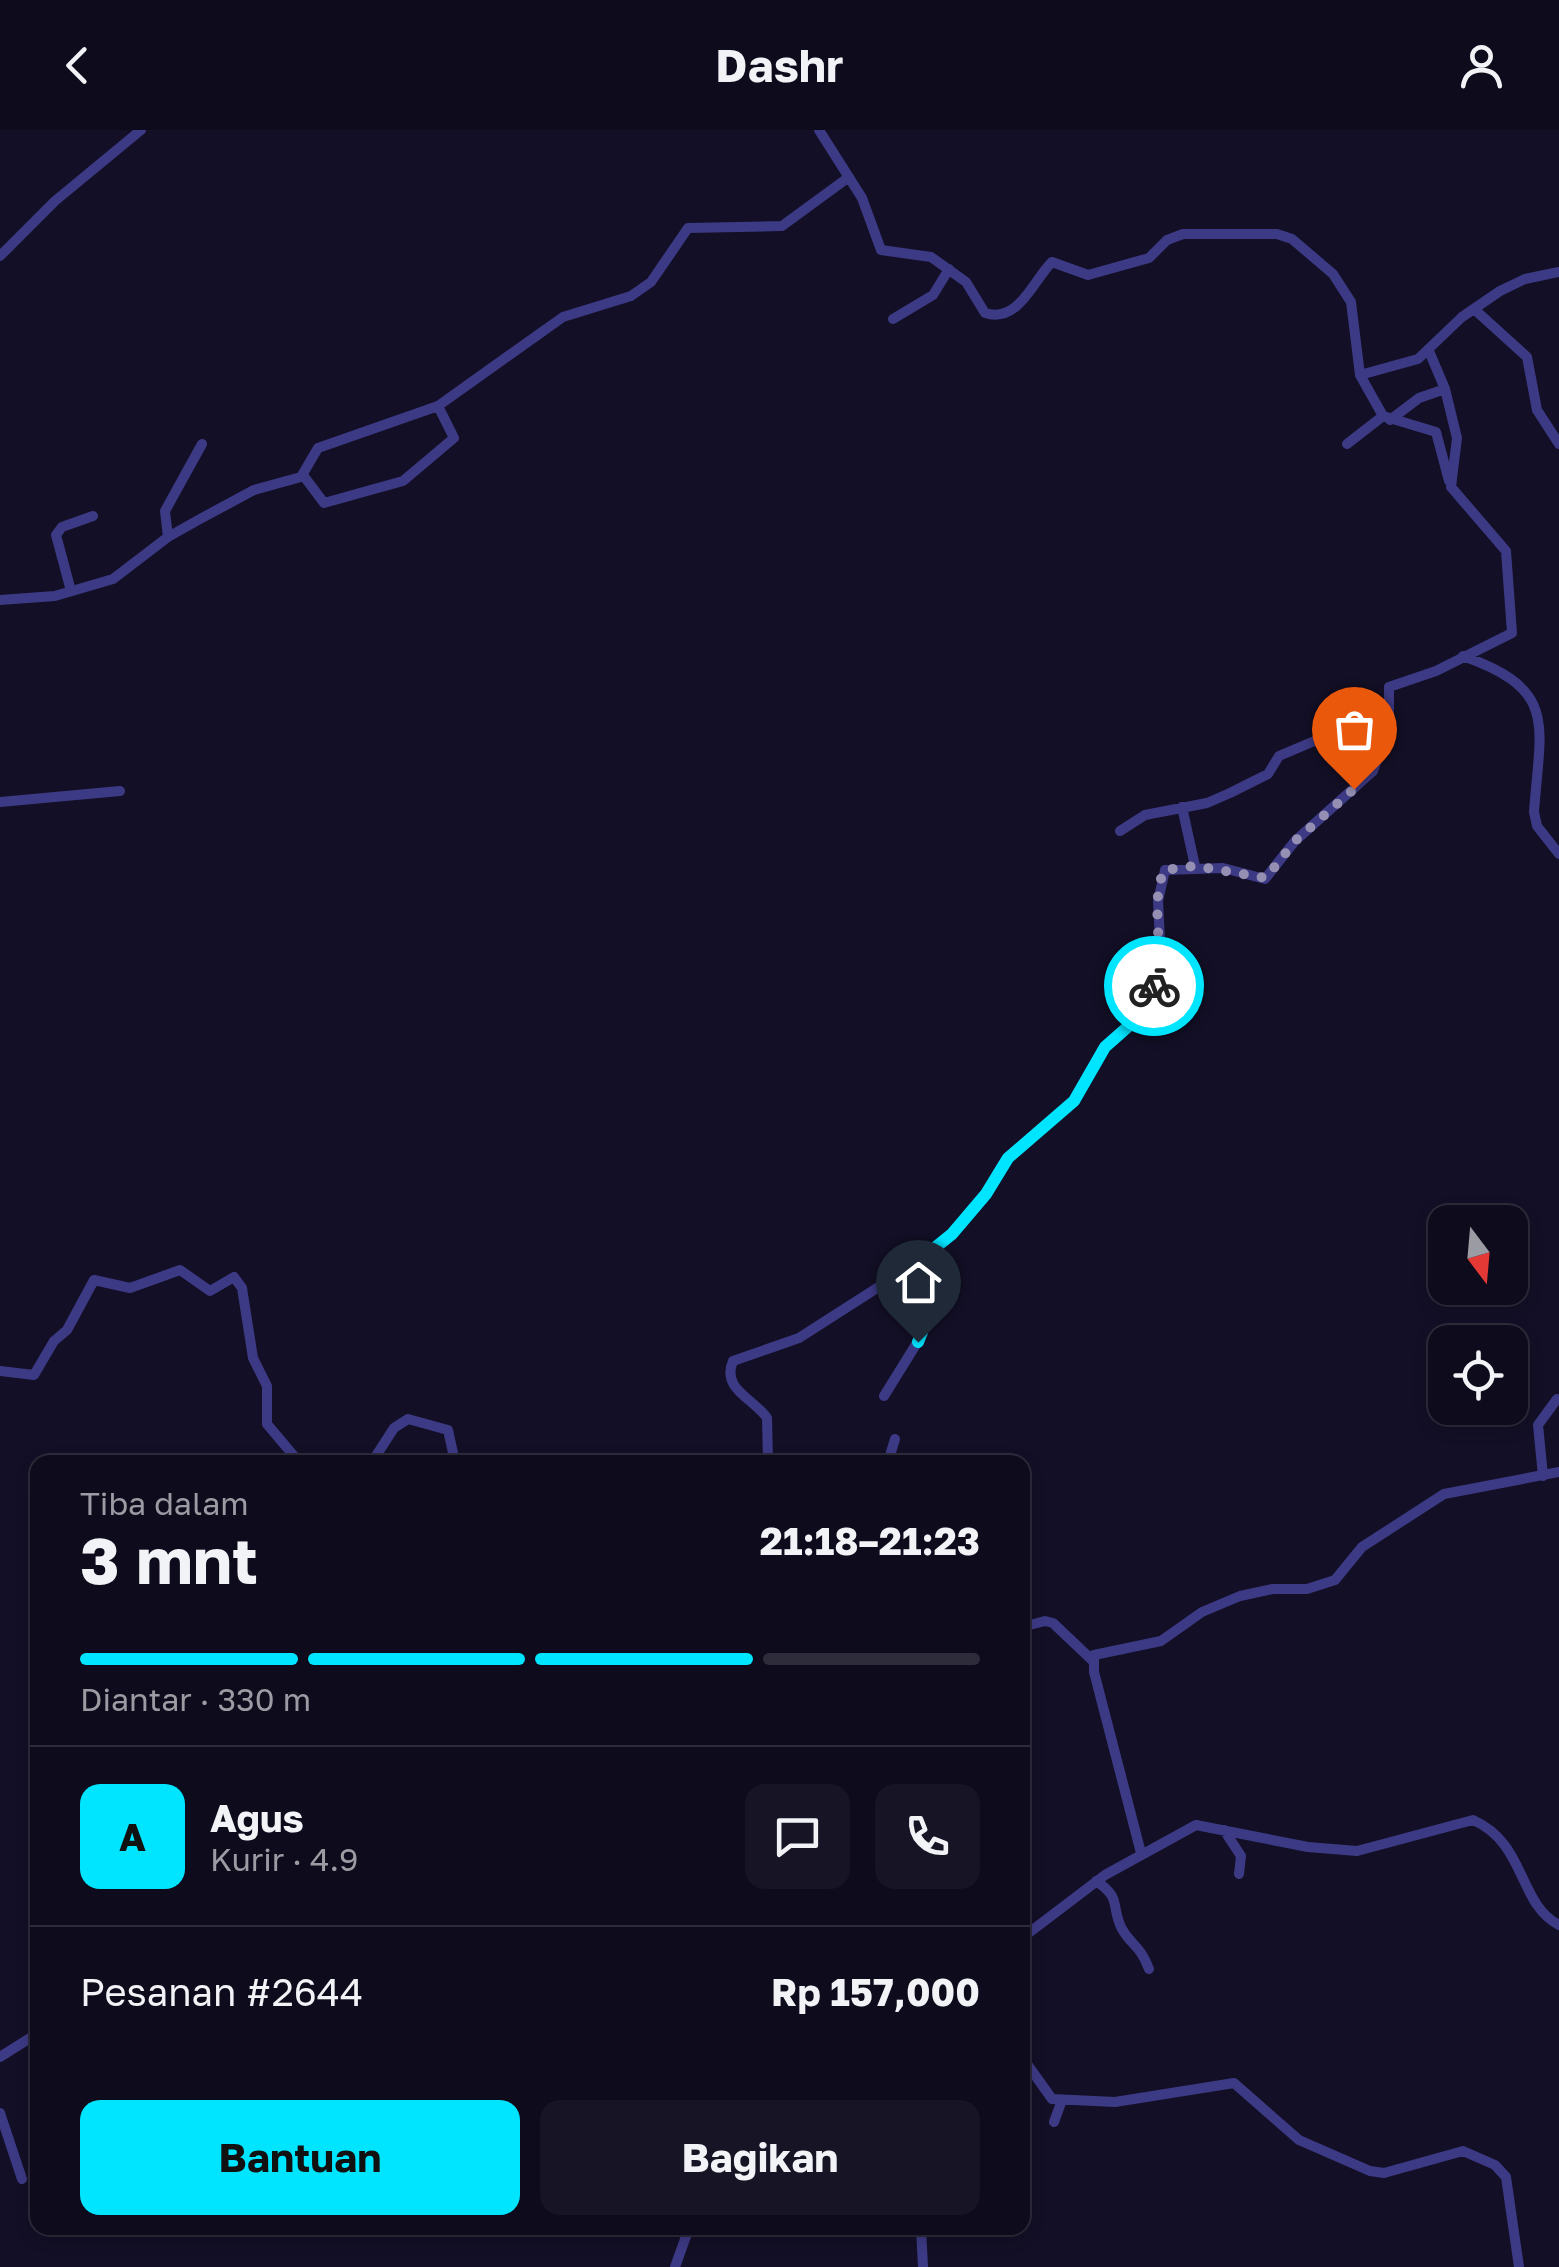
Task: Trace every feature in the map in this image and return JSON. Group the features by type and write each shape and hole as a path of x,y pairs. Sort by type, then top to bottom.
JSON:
{"street":[{"path":"0,256 56,201 141,130"},
{"path":"819,130 873,220 885,254 916,253 949,269 966,282 985,314 994,316 1034,291 1052,262 1088,275 1149,258 1167,240 1183,234 1278,234 1302,246 1333,274 1350,302 1360,375 1386,418 1436,432 1459,500 1502,544 1508,558 1512,632 1389,687 1391,708 1280,756 1268,774 1230,794 1146,815 1120,831"},
{"path":"303,475 310,455 318,448 438,406 563,317 641,289 660,270 685,230 782,226 849,177"},
{"path":"892,319 933,295 949,269"},
{"path":"1360,375 1407,364 1428,351 1474,309 1525,279 1558,274"},
{"path":"1474,309 1527,357 1537,410 1559,444"},
{"path":"1428,351 1445,389 1458,446 1450,482"},
{"path":"1348,444 1419,398 1445,389"},
{"path":"303,475 324,503 402,481 454,438 438,406"},
{"path":"168,538 165,511 202,444"},
{"path":"0,600 71,591 121,576 168,538 254,490 303,475"},
{"path":"71,591 56,535 62,527 93,516"},
{"path":"1463,656 1517,680 1539,709 1545,725 1544,752 1534,812 1537,826 1559,854"},
{"path":"768,1455 767,1418 735,1389 730,1369 734,1361 800,1338 916,1263 952,1234 986,1194 1008,1158 1074,1101 1105,1047 1140,1016 1161,961 1162,875 1170,866 1195,866 1266,878 1295,841 1373,771 1377,760 1364,720"},
{"path":"0,802 120,792"},
{"path":"1182,807 1195,866"},
{"path":"884,1396 920,1338 919,1320 932,1292 916,1263"},
{"path":"0,1372 34,1376 54,1341 67,1330 94,1280 130,1288 180,1270 210,1290 234,1277 242,1288 253,1358 266,1386 268,1424 293,1455"},
{"path":"1543,1476 1538,1426 1557,1399"},
{"path":"377,1455 394,1428 408,1418 448,1430 453,1455"},
{"path":"890,1455 895,1439"},
{"path":"1092,1660 1104,1650 1160,1641 1202,1612 1240,1596 1335,1580 1362,1547 1444,1494 1559,1472"},
{"path":"1030,1626 1053,1623 1092,1660 1141,1854"},
{"path":"1030,1932 1096,1881 1190,1826 1308,1847 1358,1851 1473,1820 1498,1838 1523,1871 1540,1914 1559,1925"},
{"path":"1224,1830 1240,1856 1238,1874"},
{"path":"1096,1881 1115,1896 1122,1927 1141,1947 1149,1969"},
{"path":"0,2056 30,2038"},
{"path":"1030,2070 1048,2097 1062,2100 1116,2102 1234,2084 1298,2140 1370,2171 1384,2173 1427,2158 1474,2153 1506,2177 1520,2267"},
{"path":"1054,2122 1062,2100"},
{"path":"0,2113 22,2178"},
{"path":"675,2267 686,2235"},
{"path":"921,2235 923,2267"}],"way so far":[{"path":"1154,986 1161,961 1158,901 1164,870 1170,866 1223,868 1266,878 1295,841 1354,789"}],"route":[{"path":"918,1342 922,1332 919,1320 932,1288 916,1263 952,1234 986,1194 1001,1164 1074,1101 1105,1047 1140,1016 1154,986"}]}
